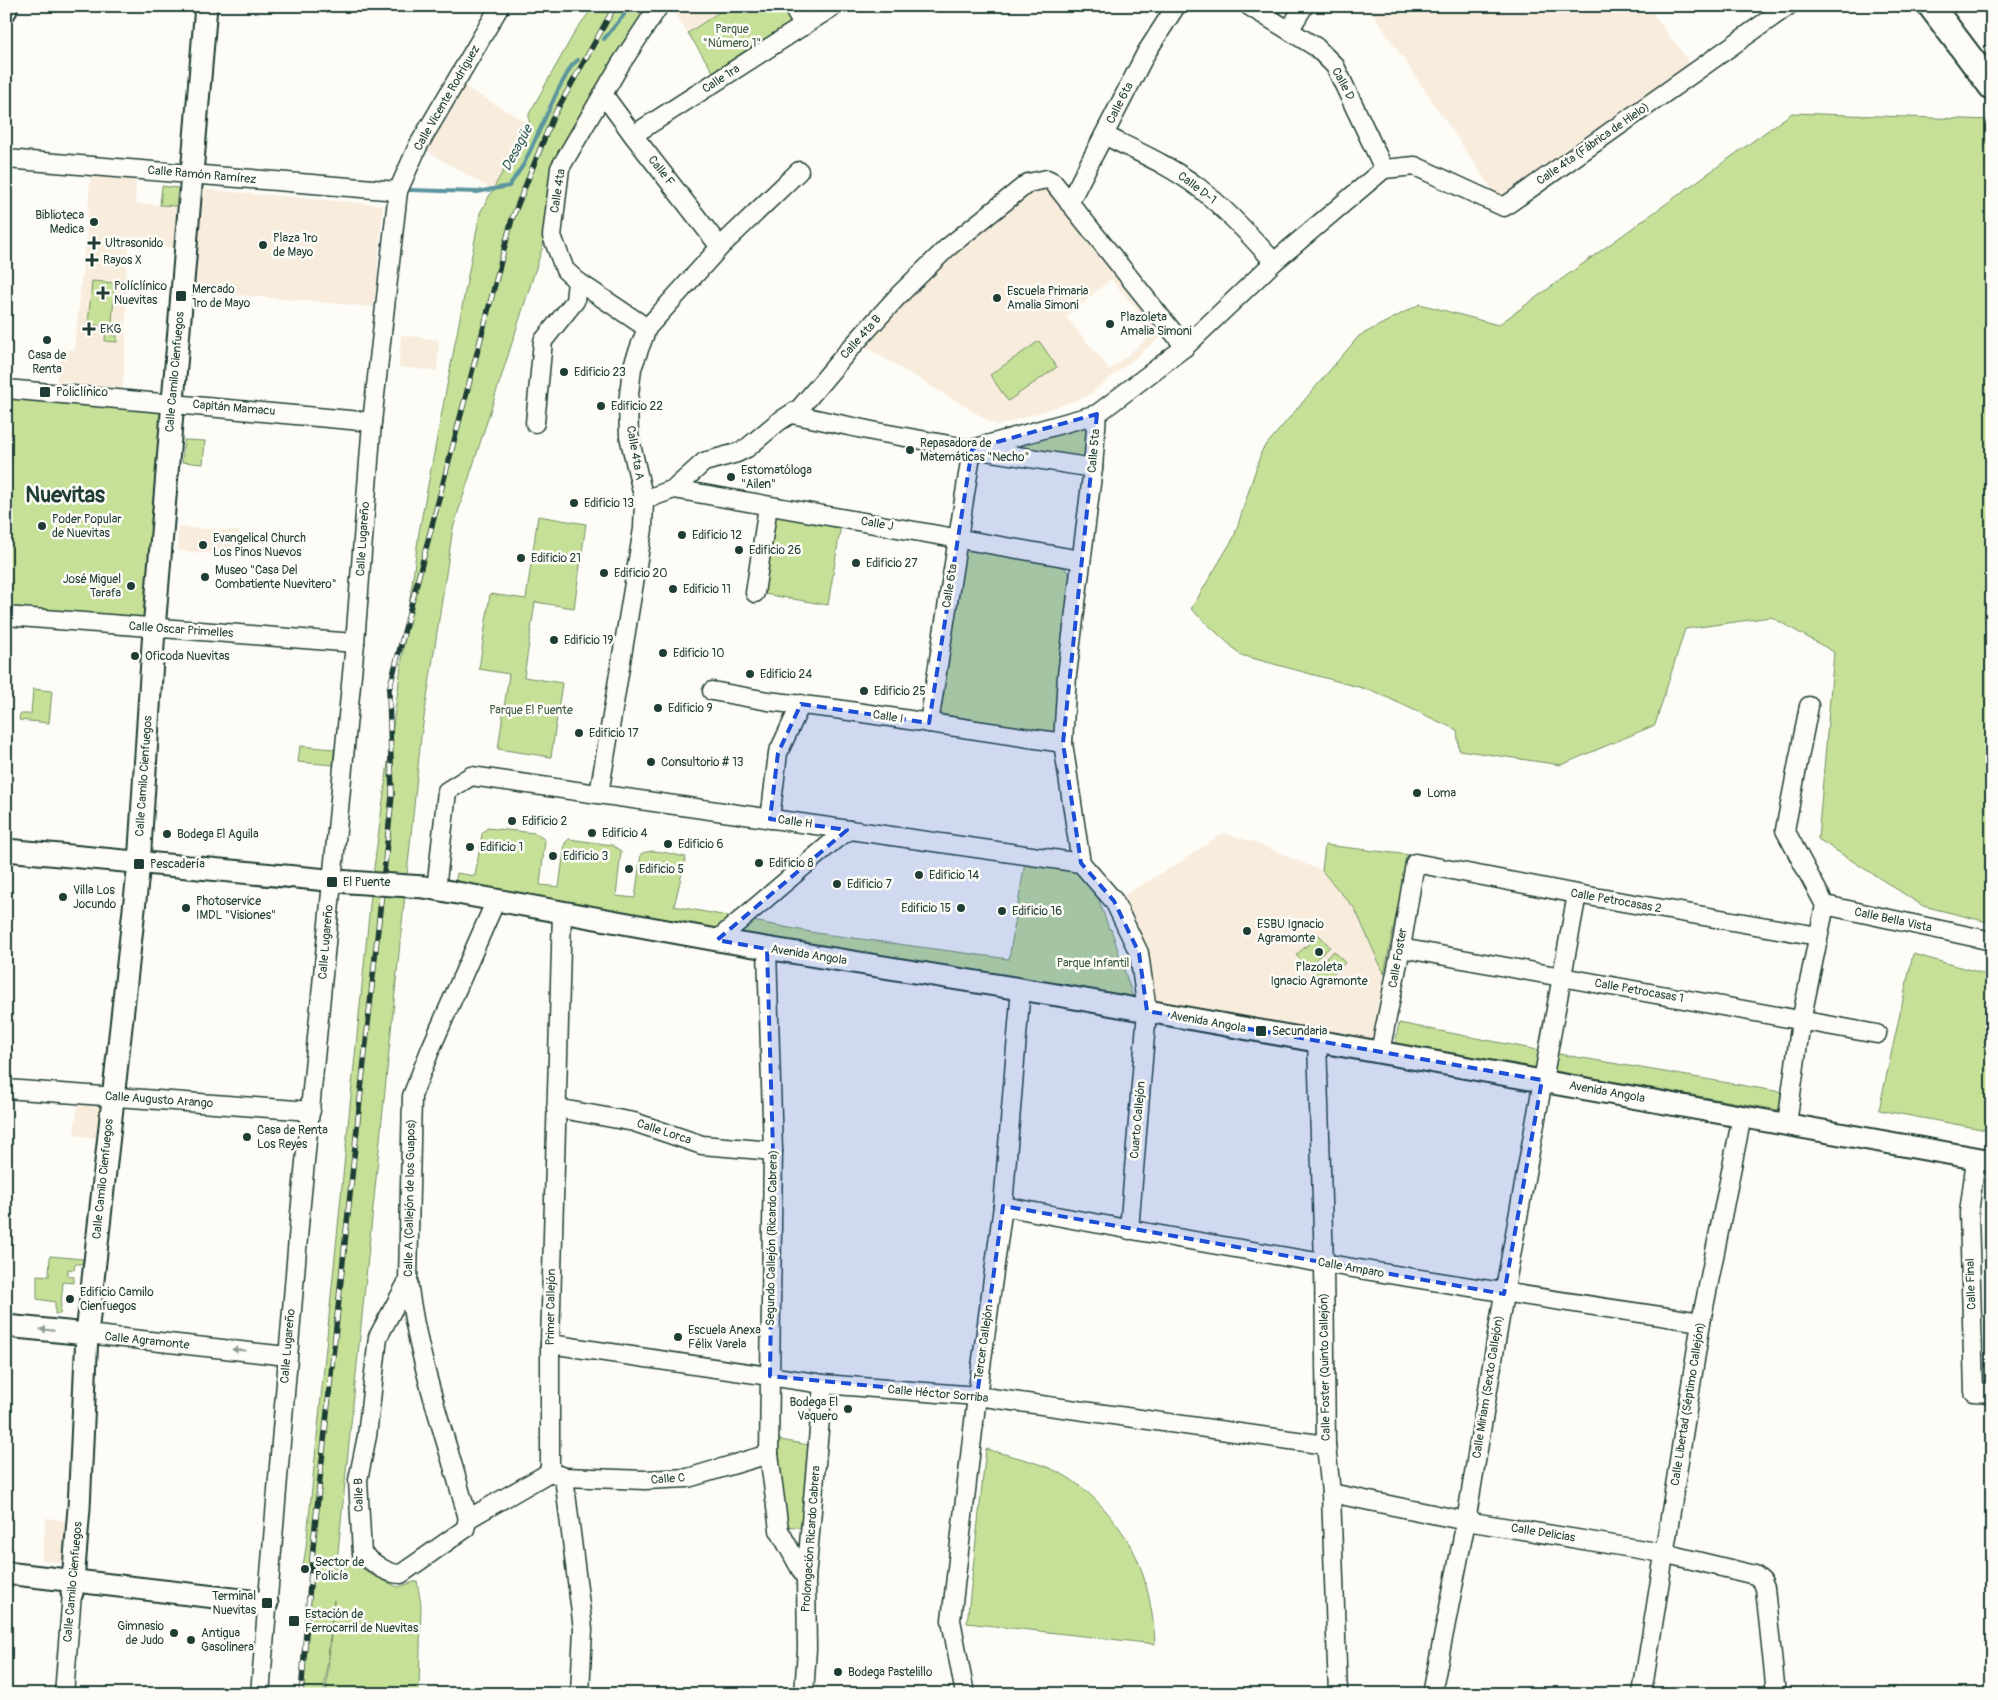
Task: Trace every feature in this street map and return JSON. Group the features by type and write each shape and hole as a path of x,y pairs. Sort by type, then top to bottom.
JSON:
{"highway":[{"path":"1931,6 1992,88"}],"main road":[{"path":"6,10 7,6"},
{"name":"Calle Camilo Cienfuegos","path":"72,1587 79,1508 87,1334 138,864 154,628 206,6"},
{"path":"6,850 138,864 430,888"},
{"name":"Avenida Angola","path":"430,888 768,949 1021,988 1984,1160"},
{"name":"Calle Agramonte","path":"6,1326 87,1334"},
{"path":"6,1573 72,1587 266,1609"},
{"path":"6,1586 72,1587"}],"street":[{"name":"Calle Vicente Rodríguez","path":"398,192 418,146 500,6"},
{"name":"Calle 4ta","path":"647,328 565,270 552,236 560,168 603,94 659,6"},
{"path":"792,6 804,26"},
{"name":"Calle 1ra","path":"633,135 834,6"},
{"name":"Calle 6ta","path":"1069,203 1146,53 1176,6"},
{"name":"Calle D","path":"1249,6 1316,46 1335,66 1384,169"},
{"path":"1290,30 1304,6"},
{"name":"Calle 4ta (Fábrica de Hielo)","path":"1384,169 1415,166 1504,207 1788,6"},
{"name":"Calle F","path":"603,94 720,247"},
{"name":"Calle D-1","path":"1104,135 1166,166 1197,186 1227,211 1274,262"},
{"name":"Calle Ramón Ramírez","path":"6,158 398,192"},
{"name":"Calle 5ta","path":"1081,863 1063,743 1067,675 1097,414 1186,347 1274,262 1384,169"},
{"name":"Calle 4ta A","path":"599,794 644,529 644,500 629,436 628,404 632,368 647,328 720,247 799,171"},
{"name":"Calle 4ta B","path":"644,500 674,489 704,462 737,453 747,448 778,422 807,402 848,351 912,281 947,248 1028,184 1047,179 1052,182 1069,203"},
{"name":"Calle Lugareño","path":"260,1694 287,1356 311,1111 341,882 355,643 372,422 398,192"},
{"path":"1069,203 1186,347"},
{"path":"535,423 543,342 575,301 578,281"},
{"name":"Capitán Mamacu","path":"6,389 372,422"},
{"path":"792,414 877,432 1092,468"},
{"path":"972,449 1097,414"},
{"name":"Calle 6ta","path":"929,723 972,449"},
{"name":"Calle J","path":"674,489 1081,560"},
{"path":"755,593 768,506"},
{"name":"Calle Oscar Primelles","path":"6,616 355,643"},
{"name":"Calle I","path":"712,691 768,701 801,704 1063,743"},
{"path":"770,819 778,753 801,704"},
{"path":"1787,1124 1802,1021 1824,905 1785,830 1809,706"},
{"name":"Calle H","path":"430,888 447,791 471,776 1081,863"},
{"path":"717,940 837,838 850,830"},
{"path":"1081,863 1114,901 1139,953 1147,1011"},
{"name":"Calle Petrocasas 2","path":"1415,863 1577,894 1818,936"},
{"name":"Calle Foster","path":"1380,1052 1401,948 1415,863"},
{"name":"Calle Miriam (Sexto Callejón)","path":"1432,1694 1466,1520 1504,1294 1577,894"},
{"name":"Calle A (Callejón de los Guapos)","path":"467,1512 438,1418 411,1306 408,1281 412,1096 496,900"},
{"name":"Calle Bella Vista","path":"1824,905 1992,941"},
{"name":"Primer Callejón","path":"562,912 550,1344 557,1474 583,1628 583,1693"},
{"name":"Calle Petrocasas 1","path":"1401,948 1877,1034"},
{"name":"Segundo Callejón (Ricardo Cabrera)","path":"768,949 773,1151 769,1454 779,1530 806,1579"},
{"name":"Tercer Callejón","path":"965,1694 951,1620 977,1396 1003,1206 1021,988"},
{"name":"Cuarto Callejón","path":"1129,1230 1147,1011"},
{"name":"Calle Foster (Quinto Callejón)","path":"1317,1041 1324,1264 1326,1445 1331,1493 1338,1694"},
{"name":"Calle Augusto Arango","path":"6,1089 311,1111"},
{"name":"Calle Lorca","path":"556,1108 634,1122 702,1144 773,1151"},
{"name":"Calle Libertad (Séptimo Callejón)","path":"1642,1694 1701,1322 1742,1116"},
{"name":"Calle Final","path":"1984,1160 1969,1213 1974,1392 1992,1393"},
{"name":"Calle Amparo","path":"1003,1206 1129,1230 1504,1294 1701,1322"},
{"name":"Calle B","path":"408,1281 378,1337 366,1436 358,1480 362,1554 381,1568 395,1574 401,1574 465,1529 467,1512"},
{"name":"Calle Agramonte","path":"87,1334 287,1356"},
{"name":"Calle Héctor Sorriba","path":"550,1344 823,1384 977,1396 1326,1445"},
{"name":"Prolongación Ricardo Cabrera","path":"804,1694 807,1649 806,1579 823,1384"},
{"name":"Calle C","path":"557,1474 645,1480 688,1478 769,1454"},
{"path":"467,1512 557,1474"},
{"name":"Calle Delicias","path":"1331,1493 1466,1520 1663,1553 1755,1575 1762,1581 1765,1588 1776,1694"},
{"name":"Calle Camilo Cienfuegos","path":"64,1694 72,1587"}],"highlighted area":[{"path":"1097,414 1063,743 1081,863 1114,901 1139,953 1147,1011 1542,1080 1504,1294 1003,1206 977,1396 770,1376 773,1151 767,949 717,940 847,830 770,819 778,753 801,704 929,723 972,449"}],"shaded area":[{"path":"670,6 727,6 688,33"},
{"path":"1368,6 1647,6 1696,71 1504,207"},
{"path":"455,81 529,124 493,190 418,146"},
{"name":"Políclínico Nuevitas","path":"91,165 137,169 135,203 176,206 176,212 188,213 186,248 129,244 126,274 126,336 122,399 82,395 83,384 57,381 59,349 74,350 87,229"},
{"path":"200,189 383,205 374,307 192,291"},
{"name":"Escuela Primaria Amalia Simoni","path":"1030,189 1046,189 1162,336 1086,397 998,426 862,345 948,252","holes":["1111,279 1155,332 1110,370 1066,317"]},
{"path":"401,335 439,340 437,371 399,367"},
{"path":"178,527 239,531 236,555 178,551"},
{"name":"ESBU Ignacio Agramonte","path":"1223,833 1254,842 1322,871 1355,909 1384,974 1377,1053 1147,1011 1139,953 1114,901 1179,863"},
{"path":"113,1096 108,1139 74,1135 78,1102"},
{"path":"46,1518 66,1521 62,1563 42,1560"}],"green space":[{"path":"594,6 653,6 557,168 548,230 453,528 421,737 336,1571 355,1563 372,1575 398,1587 417,1581 421,1605 419,1692 418,1694 326,1694 334,1600 324,1694 302,1694 311,1570 303,1566 373,875 419,532 480,213 529,124 529,114 576,30"},
{"name":"Parque \"Número 1\"","path":"728,6 786,6 798,25 717,78 688,33"},
{"path":"1792,113 1992,120 1992,923 1923,906 1818,839 1834,652 1771,617 1685,629 1655,725 1561,765 1459,750 1457,730 1373,691 1241,655 1191,609 1234,537 1262,450 1359,336 1420,304 1498,325"},
{"path":"162,186 178,188 176,206 160,205"},
{"path":"92,281 115,283 111,335 117,336 117,342 105,341 106,326 88,325"},
{"path":"1039,341 1057,367 1008,401 990,375"},
{"path":"6,398 162,412 145,620 6,608"},
{"path":"1097,414 1093,468 972,449"},
{"path":"184,440 205,441 203,464 182,462"},
{"path":"772,513 841,525 828,605 758,593"},
{"name":"Parque El Puente","path":"538,516 586,524 574,608 535,602 524,677 562,683 551,757 498,749 509,674 479,669 490,594 526,599"},
{"path":"963,545 1060,561 1075,583 1059,734 935,713"},
{"path":"33,689 52,691 49,723 19,720 20,714 31,714"},
{"path":"300,746 334,749 333,765 298,762"},
{"name":"Parque Infantil","path":"487,828 535,833 545,840 540,885 559,887 565,843 569,839 612,845 621,851 616,896 635,898 641,854 651,851 663,852 686,857 674,906 816,933 1009,959 1025,862 1077,870 1099,900 1109,929 1111,929 1134,1000 455,883 457,873 475,876 482,834"},
{"path":"1325,845 1410,855 1384,974 1355,909 1322,871"},
{"path":"1319,935 1330,947 1307,967 1296,955"},
{"path":"1334,951 1345,963 1322,984 1311,971"},
{"path":"1913,954 1992,976 1992,1131 1879,1110"},
{"path":"1399,1023 1553,1053 1781,1092 1779,1110 1395,1044"},
{"path":"50,1256 83,1259 82,1264 75,1264 74,1270 68,1269 68,1276 74,1277 74,1283 63,1282 60,1314 55,1314 55,1302 37,1299 37,1275 49,1276"},
{"path":"775,1439 814,1446 806,1528 785,1526"},
{"path":"986,1449 1032,1462 1058,1472 1080,1486 1110,1515 1126,1537 1137,1558 1151,1608 1155,1644 967,1623"}],"waterway":[{"name":"Desagüe","path":"604,39 624,15 627,6"},
{"name":"Desagüe","path":"410,190 477,192 509,186 524,164 558,90 572,65 578,60"}],"railway":[{"path":"301,1694 314,1536 392,796 389,690 512,219 553,117 615,6"}],"place":[{"name":"Biblioteca Medica","path":"94,222"},
{"name":"Ultrasonido","path":"94,243"},
{"name":"Plaza 1ro de Mayo","path":"263,245"},
{"name":"Rayos X","path":"92,260"},
{"name":"Políclínico Nuevitas","path":"103,293"},
{"name":"Mercado 1ro de Mayo","path":"181,296"},
{"name":"Escuela Primaria Amalia Simoni","path":"997,298"},
{"name":"Plazoleta Amalia Simoni","path":"1110,324"},
{"name":"EKG","path":"89,329"},
{"name":"Casa de Renta","path":"47,340"},
{"name":"Edificio 23","path":"564,372"},
{"name":"Policlínico","path":"45,392"},
{"name":"Edificio 22","path":"601,406"},
{"name":"Repasadora de Matemáticas \"Necho\"","path":"910,450"},
{"name":"Estomatóloga \"Ailen\"","path":"731,477"},
{"name":"Edificio 13","path":"574,503"},
{"name":"Poder Popular de Nuevitas","path":"42,526"},
{"name":"Edificio 12","path":"682,535"},
{"name":"Evangelical Church Los Pinos Nuevos","path":"203,545"},
{"name":"Edificio 26","path":"739,550"},
{"name":"Edificio 21","path":"521,558"},
{"name":"Edificio 27","path":"856,563"},
{"name":"Edificio 20","path":"604,573"},
{"name":"Museo \"Casa Del Combatiente Nuevitero\"","path":"205,577"},
{"name":"José Miguel Tarafa","path":"131,586"},
{"name":"Edificio 11","path":"673,589"},
{"name":"Edificio 19","path":"554,640"},
{"name":"Edificio 10","path":"663,653"},
{"name":"Oficoda Nuevitas","path":"135,656"},
{"name":"Edificio 24","path":"750,674"},
{"name":"Edificio 25","path":"864,691"},
{"name":"Edificio 9","path":"658,708"},
{"name":"Edificio 17","path":"579,733"},
{"name":"Consultorio # 13","path":"651,762"},
{"name":"Loma","path":"1417,793"},
{"name":"Edificio 2","path":"512,821"},
{"name":"Edificio 4","path":"592,833"},
{"name":"Bodega El Aguila","path":"167,834"},
{"name":"Edificio 6","path":"668,844"},
{"name":"Edificio 1","path":"470,847"},
{"name":"Edificio 3","path":"553,856"},
{"name":"Edificio 8","path":"759,863"},
{"name":"Pescadería","path":"139,864"},
{"name":"Edificio 5","path":"629,869"},
{"name":"Edificio 14","path":"919,875"},
{"name":"El Puente","path":"332,882"},
{"name":"Edificio 7","path":"837,884"},
{"name":"Villa Los Jocundo","path":"63,897"},
{"name":"Photoservice IMDL \"Visiones\"","path":"186,908"},
{"name":"Edificio 15","path":"961,908"},
{"name":"Edificio 16","path":"1002,911"},
{"name":"ESBU Ignacio Agramonte","path":"1247,931"},
{"name":"Plazoleta Ignacio Agramonte","path":"1319,952"},
{"name":"Secundaria","path":"1261,1031"},
{"name":"Casa de Renta Los Reyes","path":"247,1137"},
{"name":"Edificio Camilo Cienfuegos","path":"70,1299"},
{"name":"Escuela Anexa Félix Varela","path":"678,1337"},
{"name":"Bodega El Vaquero","path":"848,1409"},
{"name":"Sector de Policía","path":"305,1569"},
{"name":"Terminal Nuevitas","path":"267,1603"},
{"name":"Estación de Ferrocarril de Nuevitas","path":"294,1621"},
{"name":"Gimnasio de Judo","path":"174,1633"},
{"name":"Antigua Gasolinera","path":"191,1640"},
{"name":"Bodega Pastelillo","path":"838,1672"}],"district":[{"name":"Nuevitas","path":"65,495"}]}
